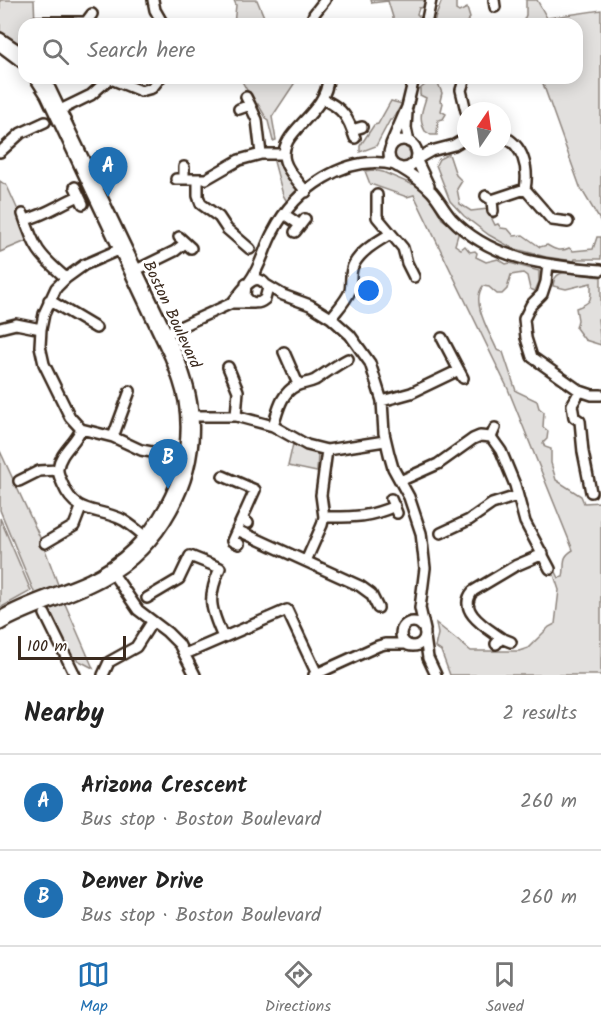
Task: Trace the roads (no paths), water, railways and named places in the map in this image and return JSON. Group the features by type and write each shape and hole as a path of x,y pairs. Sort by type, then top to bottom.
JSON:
{"street":[{"path":"153,0 160,18"},
{"path":"312,18 325,0"},
{"path":"427,18 431,0"},
{"path":"1,42 18,51"},
{"path":"1,42 18,58"},
{"name":"Boston Boulevard","path":"39,84 57,112"},
{"name":"Boston Boulevard","path":"0,626 40,605 77,592 111,571 164,524 176,503 186,477 186,458 193,439 186,378 163,335 57,112 47,84"},
{"path":"57,112 91,96 105,84"},
{"path":"124,84 141,91 152,88 155,84"},
{"path":"306,192 288,167 284,154 285,145 290,135 304,123 322,99 327,84"},
{"path":"413,84 407,107 390,145 389,157 397,166 422,182 433,193"},
{"path":"463,84 461,90 464,102"},
{"path":"322,99 342,111 356,132"},
{"path":"239,109 248,101 257,120 261,154"},
{"path":"407,107 406,128 417,160 433,193 450,217 472,236 502,253 523,260 601,270"},
{"path":"0,152 21,133 45,122"},
{"path":"232,303 260,266 268,241 284,214 306,192 339,170 372,161 398,140 431,151"},
{"path":"511,141 517,145 522,156 526,171 525,189 550,224 567,222"},
{"path":"372,161 408,168 431,151 457,143"},
{"path":"184,167 180,179 198,180 210,177 239,160 261,154 284,154"},
{"path":"198,180 198,196 201,204 248,246 252,236"},
{"path":"494,211 489,198 525,189"},
{"path":"377,195 378,217 403,248 414,276"},
{"path":"66,278 46,261 32,242 24,217 49,212 62,203 79,196"},
{"path":"284,214 300,225"},
{"path":"331,318 349,292 351,269 357,258 366,249 390,234"},
{"path":"133,271 175,251 185,243"},
{"path":"122,248 84,265 66,278 49,300 41,329 40,346 44,364 70,417 81,429 113,437 141,450 186,458"},
{"path":"548,265 542,294 531,305 524,319 526,338 532,357 580,391 592,395 601,394"},
{"path":"258,302 267,296 260,266"},
{"path":"248,283 256,279 331,318 350,335 370,363 382,401 385,441 393,468 417,520 424,553 425,583 420,608 428,658 436,675"},
{"path":"248,283 245,296 258,302"},
{"path":"163,335 232,303 258,302 283,295"},
{"path":"49,300 93,326 96,315"},
{"path":"0,328 16,324 41,329"},
{"path":"382,401 411,393 461,374 442,338"},
{"path":"284,352 298,384"},
{"path":"273,426 282,398 298,384 312,382 326,370 348,359"},
{"path":"227,367 238,391 236,416"},
{"path":"113,437 130,391"},
{"path":"580,391 573,405 574,417 580,421 591,492"},
{"path":"189,416 236,416 273,426 307,445 327,450 385,441"},
{"path":"491,437 495,428"},
{"path":"81,429 61,457 57,470 72,502 81,508 116,517 147,539"},
{"path":"400,481 438,464 473,439 480,436 491,437 501,451 525,522 550,569"},
{"path":"306,561 324,517 321,495 327,450"},
{"path":"233,468 226,477 255,490 245,521 237,530 232,541 239,544"},
{"path":"19,481 39,471 57,470"},
{"path":"440,534 469,520 492,504 517,496"},
{"path":"324,517 354,518 375,514 394,506"},
{"path":"45,543 74,526 81,508"},
{"path":"237,530 360,586 379,602"},
{"path":"147,598 179,579 186,554 220,568 213,586 210,604 222,637"},
{"path":"511,642 498,641 472,615 467,606 468,598 472,591 516,566 543,554"},
{"path":"111,571 138,610 171,635 185,654 195,675"},
{"name":"Boston Boulevard","path":"0,617 37,599 111,571"},
{"path":"185,654 287,610 315,674 385,644 420,608"},
{"path":"45,614 46,625 75,675"},
{"path":"103,675 109,662 136,647 152,622"},
{"path":"405,626 417,622 425,634"},
{"path":"405,626 402,638 428,658"},
{"path":"385,644 420,643 425,634"}],"place":[{"name":"Arizona Crescent","path":"108,197"},
{"name":"Denver Drive","path":"168,489"}]}
